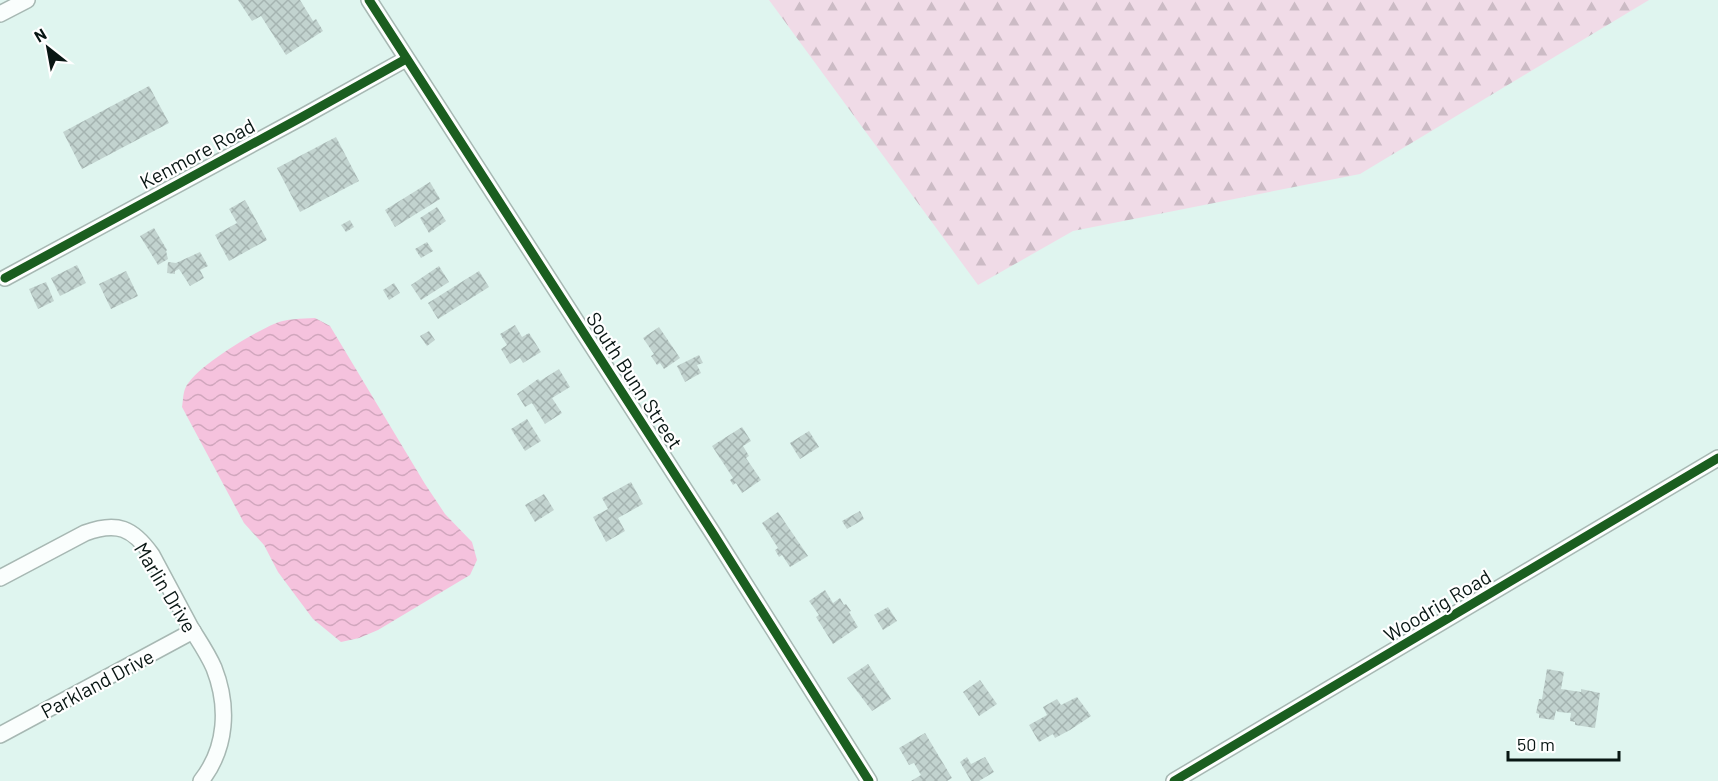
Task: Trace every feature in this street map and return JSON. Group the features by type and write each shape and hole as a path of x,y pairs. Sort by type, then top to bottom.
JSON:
{"street":[{"path":"0,14 27,0"},
{"name":"South Bunn Street","path":"369,0 714,535 869,781"},
{"name":"Kenmore Road","path":"5,278 406,58"},
{"name":"Woodrig Road","path":"1174,781 1718,459"},
{"name":"Marlin Drive","path":"0,578 85,533 104,527 126,529 144,543 213,666 224,702 223,730 218,749 202,779"},
{"name":"Parkland Drive","path":"0,735 193,631"}],"green space":[{"path":"769,0 1649,0 1360,174 1073,231 978,285"}],"water":[{"path":"315,318 330,326 425,484 445,514 472,542 477,560 470,575 378,630 341,642 313,619 278,572 264,545 244,523 182,407 184,391 190,381 199,371 225,352 279,322"}],"building":[{"path":"238,0 300,0 313,21 316,19 323,31 286,55 261,16 252,21"},
{"path":"149,86 169,123 82,169 63,132"},
{"path":"336,137 359,181 300,212 277,168"},
{"path":"430,182 440,199 395,227 385,210"},
{"path":"245,200 267,240 229,261 215,235 237,223 229,209"},
{"path":"437,207 446,221 429,233 420,218"},
{"path":"350,220 354,227 346,232 341,225"},
{"path":"154,228 167,250 168,259 158,265 140,236"},
{"path":"427,242 433,251 421,258 415,249"},
{"path":"200,252 208,266 200,270 204,278 190,286 179,269 175,271 175,274 167,273 168,262 176,263"},
{"path":"77,265 86,283 60,296 51,278"},
{"path":"439,266 449,282 421,300 411,285"},
{"path":"126,271 138,296 111,309 99,284"},
{"path":"479,271 489,287 438,319 428,303"},
{"path":"46,282 54,301 38,309 29,289"},
{"path":"394,283 400,293 389,300 383,290"},
{"path":"515,325 522,337 529,333 541,352 523,363 520,358 510,364 501,349 507,345 500,334"},
{"path":"659,327 680,358 664,369 660,363 657,365 651,356 654,354 643,338"},
{"path":"429,331 435,340 427,346 420,336"},
{"path":"699,355 703,363 697,365 701,373 685,382 677,366"},
{"path":"559,369 570,387 552,398 562,413 545,424 532,403 525,407 517,394 538,379 540,381"},
{"path":"527,419 541,441 525,451 511,429"},
{"path":"742,427 751,441 743,446 749,456 746,458 761,480 742,493 736,483 733,485 730,480 733,478 712,446"},
{"path":"809,431 819,447 800,459 790,443"},
{"path":"631,482 643,504 618,518 625,531 606,542 593,517 608,509 602,498"},
{"path":"544,494 554,510 535,522 525,505"},
{"path":"860,511 864,519 847,529 842,521"},
{"path":"778,512 808,556 790,567 782,555 779,557 775,550 778,548 762,523"},
{"path":"825,590 833,603 840,598 844,605 846,604 858,627 833,644 816,617 819,615 809,601"},
{"path":"888,607 897,621 883,630 874,615"},
{"path":"868,664 891,699 872,711 847,678"},
{"path":"1547,669 1564,672 1561,689 1581,692 1581,689 1600,693 1595,728 1575,725 1575,722 1570,721 1571,713 1556,710 1554,720 1539,718 1539,714 1536,713 1539,699 1542,699"},
{"path":"980,680 997,704 979,716 963,692"},
{"path":"1077,697 1091,716 1055,738 1053,734 1039,742 1029,725 1047,715 1043,707 1057,699 1061,705"},
{"path":"925,733 952,778 947,781 911,781 921,775 914,763 909,765 899,748"},
{"path":"967,757 971,764 985,757 994,772 979,781 971,781 960,762"}],"cycle path":[{"path":"369,0 714,535 869,781"},
{"path":"5,278 406,59"},
{"path":"1174,781 1718,458"}]}
